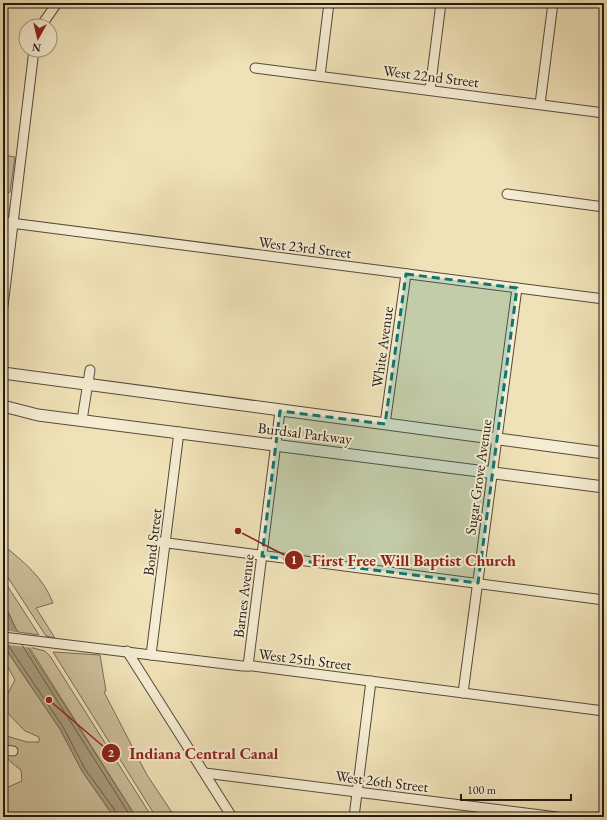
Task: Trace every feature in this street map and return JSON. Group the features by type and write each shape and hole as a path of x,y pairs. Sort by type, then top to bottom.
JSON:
{"street":[{"path":"47,18 57,3"},
{"path":"320,76 329,3"},
{"path":"430,90 442,3"},
{"path":"540,104 553,3"},
{"path":"3,306 33,58"},
{"name":"West 22nd Street","path":"254,68 604,112"},
{"path":"507,194 604,207"},
{"name":"West 23rd Street","path":"3,222 604,299"},
{"name":"White Avenue","path":"386,424 406,274"},
{"name":"Sugar Grove Avenue","path":"463,693 517,288"},
{"path":"82,420 86,386 90,370"},
{"name":"Burdsal Parkway","path":"3,373 86,386 604,453"},
{"name":"Burdsal Parkway","path":"3,406 34,414 604,487"},
{"name":"Barnes Avenue","path":"248,666 280,411"},
{"name":"Bond Street","path":"152,655 163,542 179,432"},
{"path":"163,542 604,600"},
{"name":"West 25th Street","path":"3,637 371,681 604,711"},
{"path":"126,651 232,817"},
{"path":"354,817 371,681"},
{"path":"3,750 13,751"},
{"name":"West 26th Street","path":"205,773 557,817"}],"highlighted area":[{"path":"406,274 517,288 478,583 262,556 280,411 385,424"}],"shaded area":[{"path":"3,155 15,157 10,192 3,195"},
{"path":"3,545 32,571 44,585 53,603 36,608 55,638 46,636 3,570"},
{"path":"3,579 39,635 18,632 16,629 3,601"},
{"path":"3,645 60,729 82,771 114,817 3,817 3,792 8,787 22,781 21,770 8,759 4,752 3,735 27,742 39,742 39,737 25,731 3,708 3,694 7,695 15,680 3,658"},
{"path":"29,647 45,651 50,656 152,817 136,817"},
{"path":"53,652 100,655 106,691 104,692 147,775 175,817 156,817"}],"water":[{"path":"3,601 16,629 136,817 114,817 82,771 60,729 3,645"}],"pier":[{"path":"3,630 21,633 32,648 3,644"}],"place":[{"name":"First Free Will Baptist Church","path":"238,531"},
{"name":"Indiana Central Canal","path":"49,700"}]}
